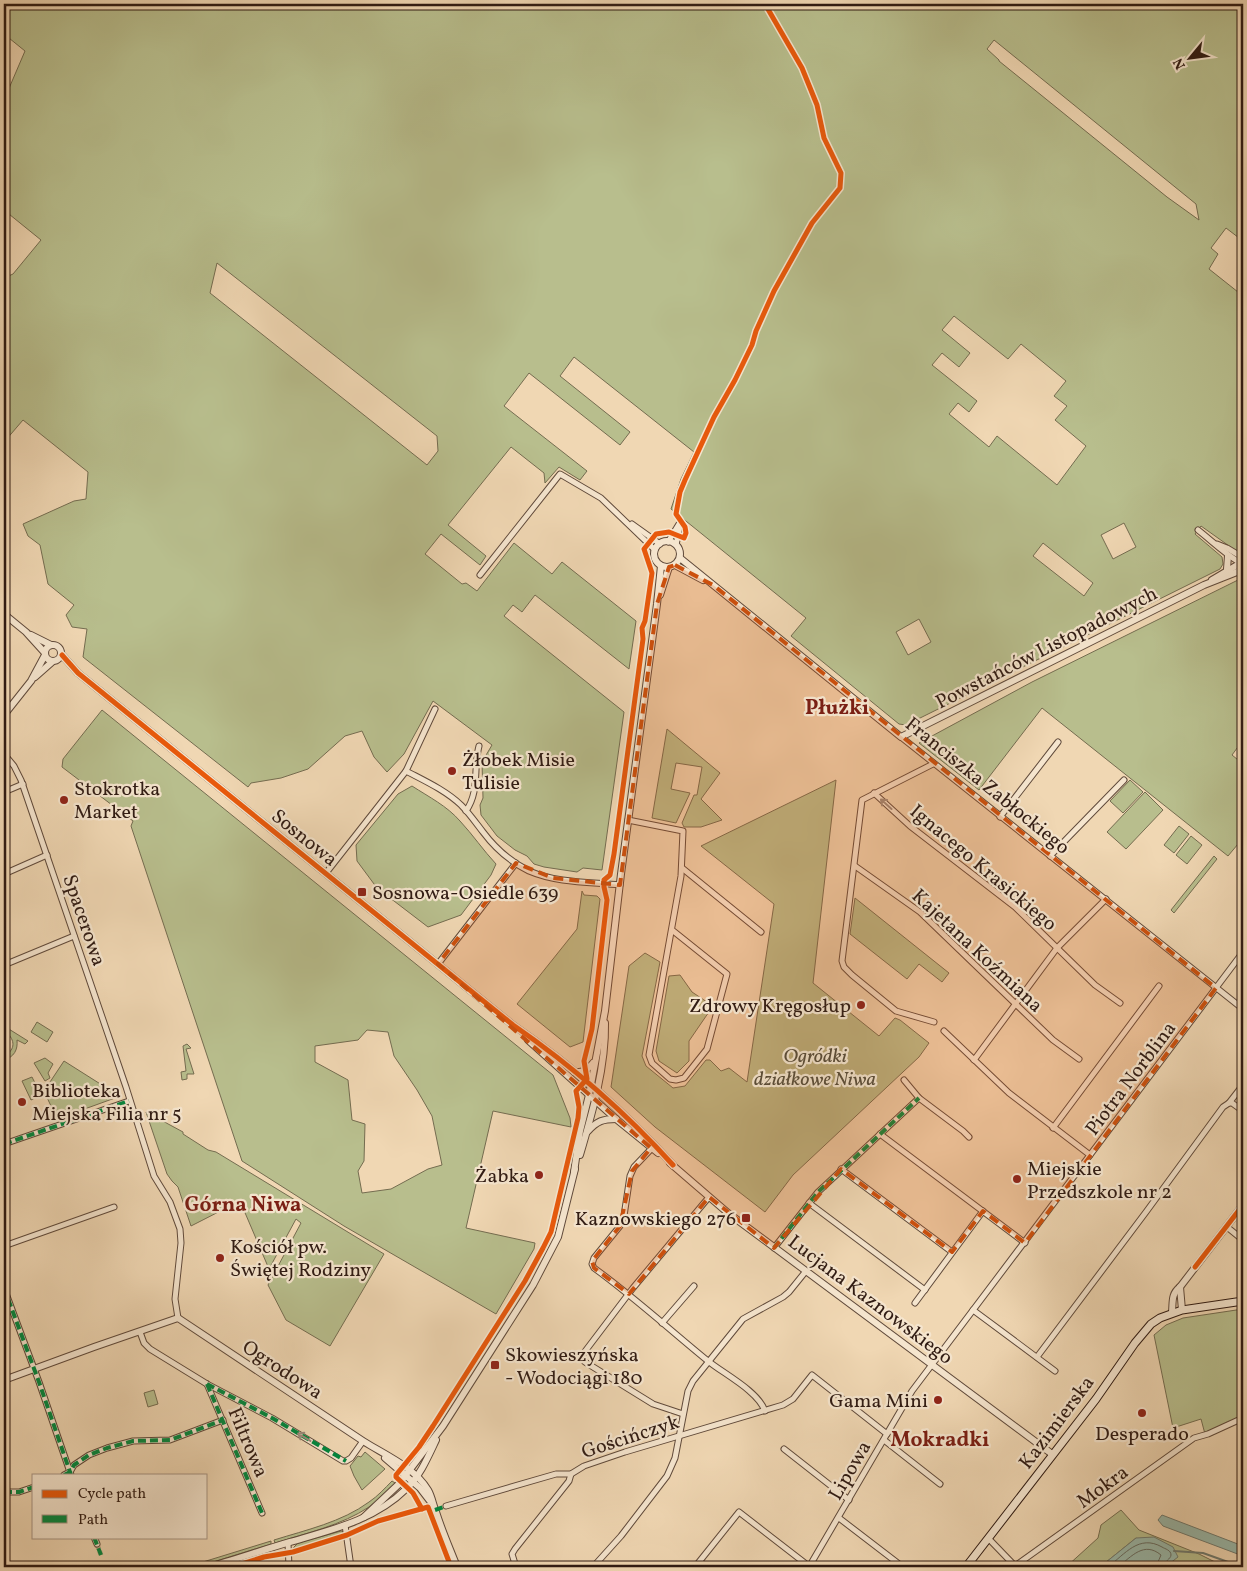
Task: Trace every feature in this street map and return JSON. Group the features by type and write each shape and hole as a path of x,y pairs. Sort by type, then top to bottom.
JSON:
{"main road":[{"name":"Kazimierska","path":"966,1567 1096,1399 1145,1331 1160,1318 1172,1312 1243,1301"}],"street":[{"path":"480,575 560,474 601,498 655,550"},
{"path":"626,521 660,544"},
{"path":"657,604 672,566 680,558 676,545 681,521 668,542"},
{"path":"1198,530 1228,556 1241,564"},
{"path":"574,1172 580,1131 605,1011 657,604 661,566 655,559 655,550 660,544 668,542 676,545"},
{"path":"1215,543 1227,548 1241,564"},
{"path":"1227,570 1228,556"},
{"name":"Franciszka Zabłockiego","path":"680,558 933,764 1243,1009"},
{"name":"Powstańców Listopadowych","path":"1204,585 1227,570 1241,564"},
{"name":"Powstańców Listopadowych","path":"901,737 1204,585 1241,564"},
{"path":"661,566 672,566"},
{"name":"Franciszka Zabłockiego","path":"672,566 713,585"},
{"path":"4,614 26,632 48,660 57,660"},
{"path":"26,632 60,648 57,660 31,681"},
{"path":"4,715 31,681 47,648 51,645"},
{"name":"Sosnowa","path":"57,660 78,673 513,1025 595,1100"},
{"path":"326,873 406,771 435,709"},
{"path":"1000,817 1058,742"},
{"path":"466,810 472,802 474,795 476,758 479,746"},
{"name":"Spacerowa","path":"4,754 16,769 23,784 154,1176 170,1202 180,1230 181,1243 175,1299 178,1318"},
{"path":"933,764 874,793 865,798 861,803 855,866 842,961 844,967 896,1011 934,1022"},
{"path":"406,771 441,789 452,797 466,810 494,845 516,863 530,871 553,878 620,885"},
{"path":"1050,856 1124,780"},
{"path":"4,792 23,784"},
{"name":"Ignacego Krasickiego","path":"874,793 917,832 1015,907 1095,985 1120,1003"},
{"path":"628,820 683,831 682,876 672,930 649,1055 652,1063 670,1079 676,1080 684,1078 707,1049 727,974 672,930"},
{"path":"4,874 47,856"},
{"path":"438,964 516,863"},
{"name":"Kajetana Koźmiana","path":"855,866 920,912 1053,1040 1079,1059"},
{"path":"682,868 761,932"},
{"path":"974,1060 1057,948 1106,899"},
{"path":"4,965 74,936"},
{"name":"Piotra Norblina","path":"932,1365 1243,952"},
{"path":"1053,1128 1159,986"},
{"path":"209,1567 345,1525 364,1517 385,1507 415,1479 444,1426 543,1269 558,1237 574,1172 595,1100 606,1035 605,1011"},
{"name":"Sosnowa","path":"513,1025 543,1046 596,1090"},
{"path":"944,1031 1009,1093 1090,1155"},
{"path":"574,1072 590,1068 594,1062"},
{"path":"904,1080 919,1098 964,1131 969,1137"},
{"path":"1037,1357 1223,1107 1229,1103 1243,1085"},
{"name":"Lucjana Kaznowskiego","path":"596,1090 673,1166 709,1197 774,1248 1052,1454"},
{"path":"774,1248 808,1203 841,1169 919,1098"},
{"name":"Lucjana Kaznowskiego","path":"595,1100 616,1119 653,1147"},
{"path":"4,1144 129,1101"},
{"path":"1229,1103 1243,1111"},
{"path":"587,1132 595,1123 601,1120 616,1119"},
{"path":"880,1134 1025,1242"},
{"path":"653,1147 634,1167 624,1216 620,1226 594,1258 592,1264 594,1268 629,1294 708,1361 758,1398 765,1411"},
{"path":"841,1169 952,1252"},
{"path":"683,1414 653,1404 582,1359 583,1354 629,1294 709,1197"},
{"path":"808,1203 925,1290"},
{"path":"1172,1312 1173,1294 1243,1205"},
{"path":"4,1246 114,1207"},
{"path":"915,1303 983,1211"},
{"path":"1227,1226 1243,1240"},
{"path":"593,1567 621,1536 662,1484 675,1458 688,1391 693,1381 743,1319 783,1297 806,1271"},
{"path":"662,1323 694,1286"},
{"path":"1180,1287 1182,1310"},
{"path":"4,1288 31,1364 35,1370 70,1473"},
{"path":"973,1310 1055,1371"},
{"path":"4,1380 178,1318"},
{"name":"Ogrodowa","path":"178,1318 363,1441 386,1454 415,1479 434,1510 457,1567"},
{"path":"140,1332 144,1343 150,1350 346,1461 351,1458 363,1441"},
{"name":"Lipowa","path":"810,1567 908,1397 932,1365"},
{"name":"Gościńczyk","path":"446,1506 556,1474 571,1474 588,1464 765,1411 790,1402 812,1375 885,1437"},
{"name":"Filtrowa","path":"207,1384 262,1513"},
{"name":"Mokra","path":"988,1538 1016,1566 1194,1438 1208,1434 1243,1418"},
{"path":"70,1473 74,1465 90,1455 107,1448 133,1441 170,1440 223,1420"},
{"path":"364,1517 388,1495 444,1426"},
{"path":"885,1437 940,1484"},
{"path":"784,1448 849,1500"},
{"path":"516,1567 512,1554 569,1481 571,1474"},
{"path":"4,1492 19,1492 32,1488"},
{"path":"695,1567 739,1512 810,1567"},
{"path":"839,1518 899,1564"},
{"path":"345,1525 351,1567"},
{"path":"94,1538 97,1544"},
{"path":"288,1543 289,1567"}],"highlighted area":[{"path":"675,565 713,585 1216,988 1025,1243 983,1211 952,1252 841,1169 774,1248 709,1197 629,1294 594,1268 592,1261 620,1226 632,1171 651,1148 438,964 516,863 553,878 620,885 657,604 669,567"}],"green space":[{"path":"4,4 1243,4 1243,241 1226,228 1211,248 1218,254 1209,269 1243,296 1243,476 1241,477 1243,482 1243,553 1239,553 1201,526 1195,534 1222,557 1223,564 1220,569 906,725 899,724 791,636 806,618 671,509 681,479 694,452 574,357 560,376 630,432 620,445 529,373 504,406 587,471 580,480 559,467 545,483 544,473 511,447 448,525 486,556 480,565 441,534 425,554 462,584 466,583 477,591 514,543 552,574 562,562 636,621 629,669 535,595 522,612 513,605 504,616 624,712 602,870 583,868 577,872 534,864 527,856 515,850 497,836 481,815 480,805 483,798 482,762 492,745 433,701 404,754 387,772 374,757 362,731 345,736 308,769 281,778 251,783 248,787 83,657 87,629 72,627 66,615 74,605 48,584 40,545 28,536 23,524 74,501 86,499 88,472 23,420 4,440 4,278 13,274 41,240 4,210 4,100 25,51 4,34","holes":["994,40 1196,204 1199,220 1167,197 999,61 987,49","217,263 437,436 438,451 427,465 210,293","954,316 1008,359 1021,344 1066,381 1054,396 1067,406 1055,420 1086,446 1057,485 997,436 989,447 949,414 958,403 969,412 977,401 932,365 942,353 959,367 970,353 942,330","1124,523 1136,547 1113,559 1101,535","1043,543 1093,583 1084,596 1033,556","919,619 931,642 908,655 896,632"]},
{"path":"1243,579 1243,740 1232,755 1243,764 1243,838 1228,856 1042,708 979,790 919,743 1032,682"},
{"path":"102,710 553,1075 570,1118 571,1127 493,1111 466,1228 535,1243 534,1249 496,1314 344,1226 242,1161 131,826 133,821 62,767 63,759","holes":["367,1030 388,1032 394,1056 432,1116 442,1165 428,1169 391,1189 362,1193 358,1171 364,1161 365,1124 352,1120 348,1080 315,1062 315,1046 358,1040"]},
{"path":"667,729 720,773 701,799 722,820 701,827 684,827 682,823 694,795 697,795 702,767 676,763 671,789 690,793 676,823 652,818"},
{"name":"Ogródki działkowe Niwa","path":"836,780 813,983 879,1036 895,1018 929,1043 919,1057 793,1175 765,1212 655,1127 611,1087 629,966 645,953 660,962 642,1056 646,1066 673,1088 685,1086 706,1060 710,1060 721,1071 729,1068 747,1082 774,904 701,846"},
{"path":"1130,780 1143,792 1123,813 1110,801"},
{"path":"412,786 438,802 455,816 496,864 491,875 461,915 428,927 377,888 357,861 356,845 398,794"},
{"path":"1145,792 1163,810 1126,849 1107,832"},
{"path":"1179,826 1189,834 1174,853 1164,845"},
{"path":"1191,836 1202,845 1187,864 1176,855"},
{"path":"1214,856 1217,859 1174,913 1171,910"},
{"path":"582,891 584,895 597,896 600,899 583,1042 570,1047 517,1004 577,929"},
{"path":"855,898 949,973 942,982 919,964 907,979 850,934"},
{"path":"680,975 692,992 713,1006 689,1041 689,1061 677,1073 659,1061 656,1051 669,976"},
{"path":"37,1022 53,1032 47,1042 31,1032"},
{"path":"4,1026 28,1041 25,1044 17,1040 15,1053 4,1060 4,1056 12,1049 13,1043 8,1034 4,1041"},
{"path":"187,1044 191,1048 186,1049 194,1074 187,1074 187,1079 182,1080 181,1072 186,1071 183,1046"},
{"path":"45,1058 53,1064 48,1073 50,1078 45,1081 34,1063"},
{"path":"64,1061 113,1092 115,1098 57,1119 44,1091"},
{"path":"32,1077 41,1095 31,1100 22,1081"},
{"path":"146,1112 183,1132 183,1134 208,1150 216,1152 384,1254 330,1346 286,1320 268,1285 301,1223 296,1219 269,1269 240,1201 191,1226 178,1187 167,1174"},
{"path":"1243,1309 1243,1416 1205,1434 1201,1419 1173,1428 1154,1335 1166,1325 1183,1318"},
{"path":"154,1390 158,1404 148,1407 144,1393"},
{"path":"365,1452 385,1469 362,1490 350,1466 358,1456 361,1457"},
{"path":"392,1481 395,1483 383,1495 359,1513 324,1528 275,1543 274,1540 323,1525 347,1515 372,1500"},
{"path":"1121,1510 1139,1530 1219,1564 1195,1567 1165,1567 1172,1563 1136,1538 1100,1567 1066,1567 1098,1538 1101,1525"},
{"path":"341,1531 344,1532 344,1535 292,1552 298,1543"},
{"path":"271,1541 271,1544 197,1567 190,1566"}],"water":[{"path":"1162,1515 1243,1546 1243,1556 1163,1526 1158,1520"},
{"path":"1154,1537 1173,1547 1178,1557 1165,1567 1100,1567 1136,1538"}],"waterway":[{"path":"1174,1551 1203,1553 1242,1567"}],"tunnel":[{"path":"97,1544 101,1555"}],"marked path":[{"path":"774,1248 818,1192 919,1098"},
{"path":"4,1144 129,1101"},
{"path":"4,1288 71,1474"},
{"path":"207,1384 272,1418 346,1461"},
{"path":"207,1384 262,1513"},
{"path":"66,1474 70,1472 74,1465 89,1455 107,1448 133,1441 170,1440 223,1420"},
{"path":"4,1492 19,1492 32,1488"},
{"path":"435,1510 446,1506"},
{"path":"94,1538 101,1555"}],"cycle path":[{"path":"422,1509 413,1493 396,1475 433,1426 525,1281 543,1248 551,1232 578,1118 579,1107 576,1091 587,1079 584,1061 592,1029 607,900 604,880 610,875 614,854 643,639 642,628 645,621 652,573 644,549 656,534 669,532 684,538 686,533 685,527 676,514 680,492 685,480 714,417 752,345 756,331 774,291 812,223 840,188 841,173 824,138 817,105 802,68 765,4"},
{"path":"62,655 78,673 513,1025 577,1073 617,1108 673,1165"},
{"path":"1195,1267 1243,1205"},
{"path":"232,1567 264,1557 293,1552 347,1535 378,1521 428,1507 451,1567"}],"place":[{"name":"Żłobek Misie Tulisie","path":"452,771"},
{"name":"Stokrotka Market","path":"64,800"},
{"name":"Sosnowa-Osiedle 639","path":"362,892"},
{"name":"Zdrowy Kręgosłup","path":"861,1005"},
{"name":"Biblioteka Miejska Filia nr 5","path":"22,1102"},
{"name":"Żabka","path":"539,1175"},
{"name":"Miejskie Przedszkole nr 2","path":"1017,1179"},
{"name":"Kaznowskiego 276","path":"746,1218"},
{"name":"Kościół pw. Świętej Rodziny","path":"220,1258"},
{"name":"Skowieszyńska - Wodociągi 180","path":"495,1365"},
{"name":"Gama Mini","path":"938,1400"},
{"name":"Desperado","path":"1142,1413"}],"district":[{"name":"Płużki","path":"837,707"},
{"name":"Górna Niwa","path":"243,1204"},
{"name":"Mokradki","path":"940,1439"}]}
